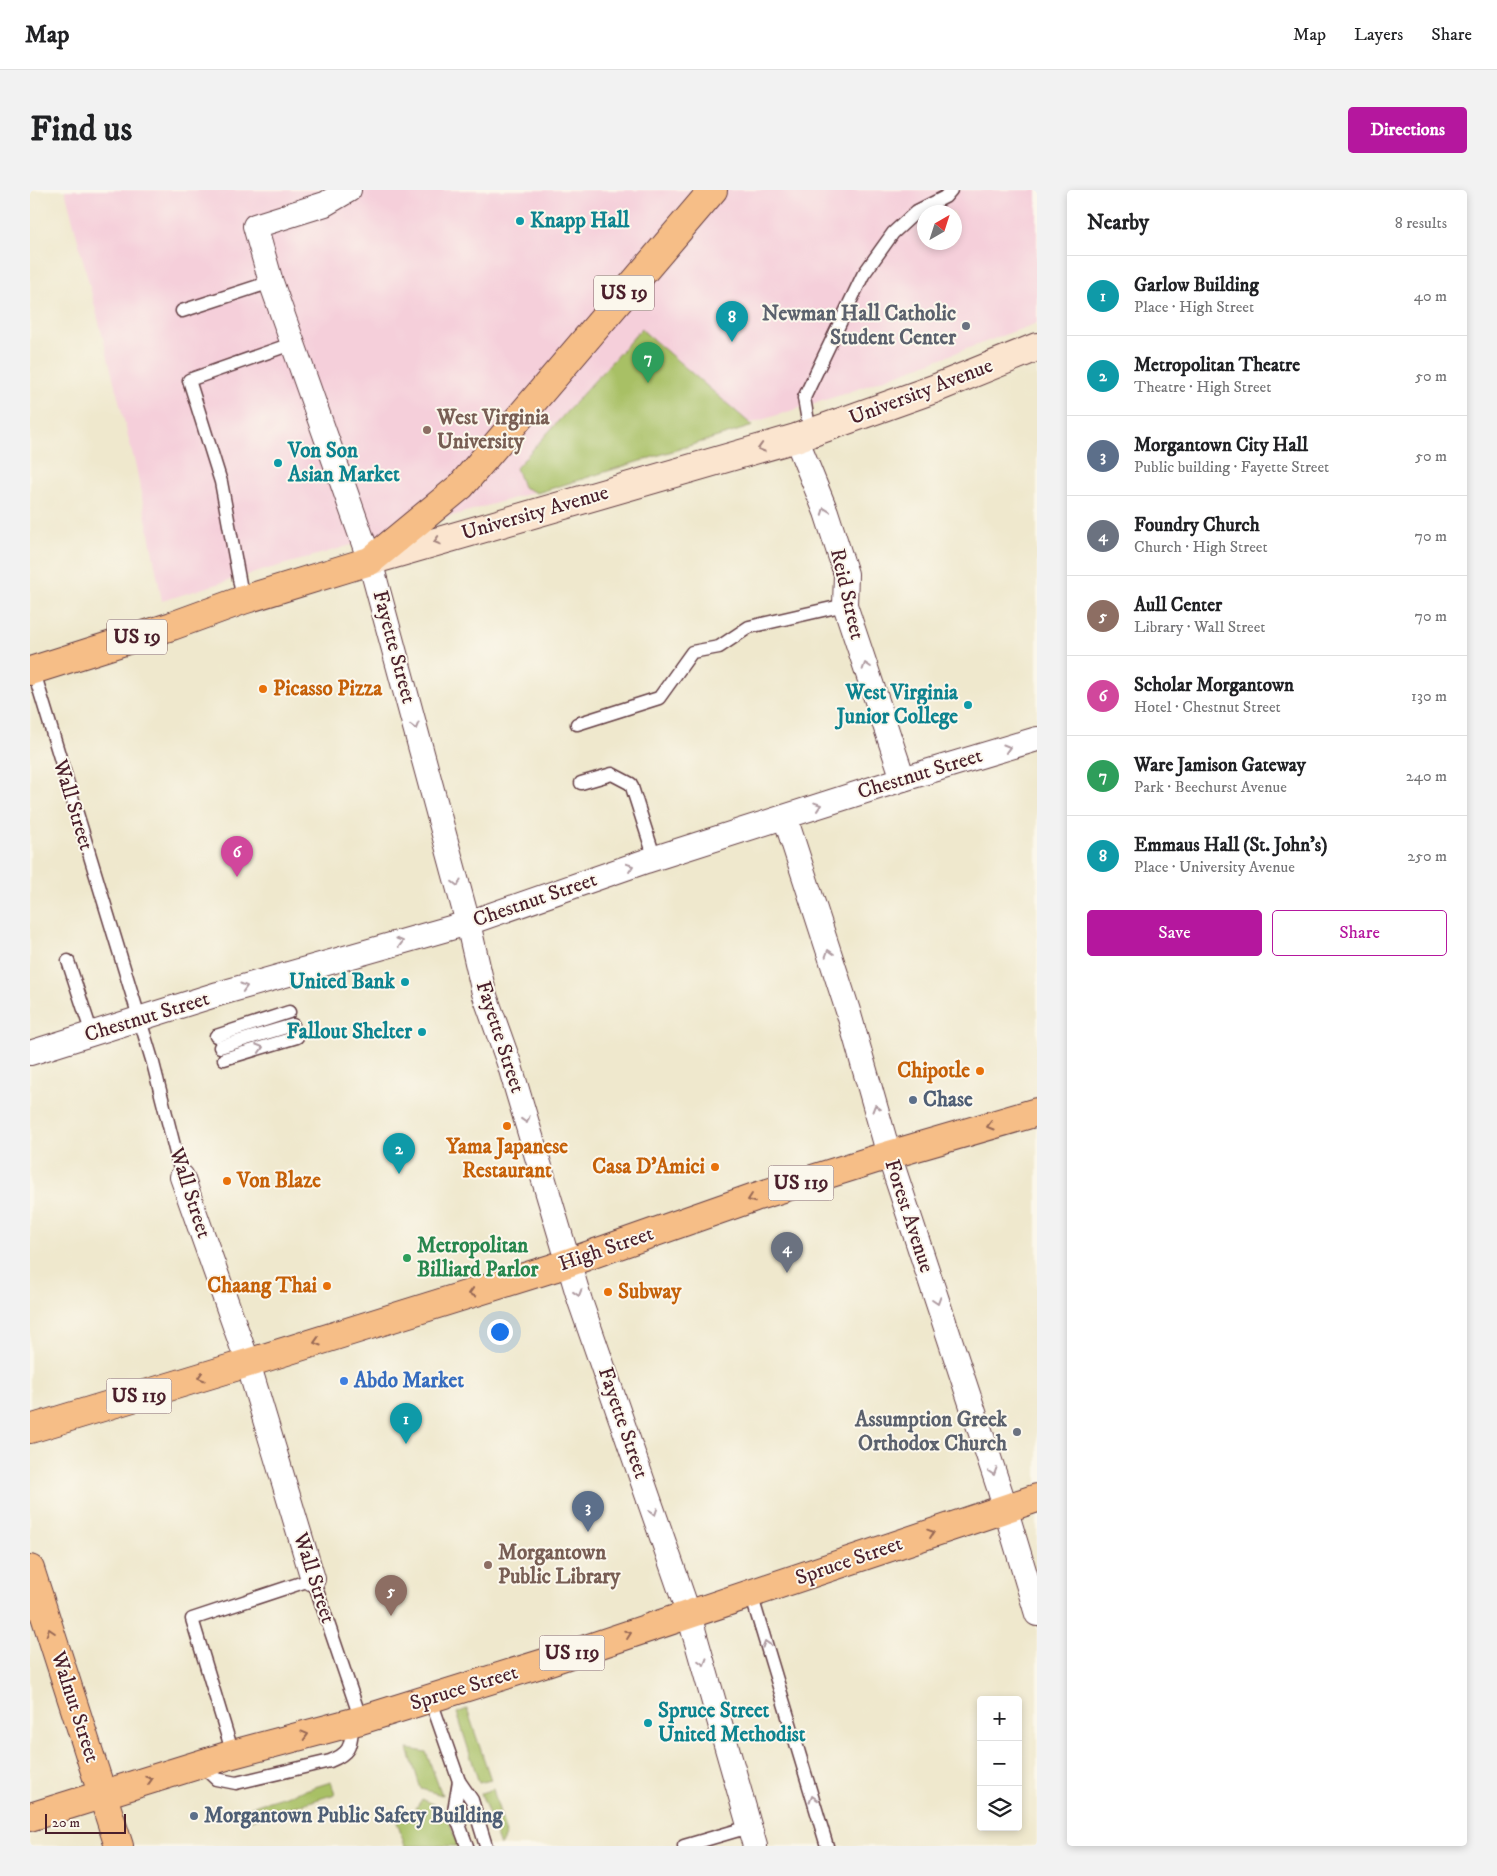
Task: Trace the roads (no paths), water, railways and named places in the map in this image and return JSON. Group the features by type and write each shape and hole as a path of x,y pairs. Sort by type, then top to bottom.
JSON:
{"main road":[{"name":"US 19","path":"370,560 461,486 713,190"},
{"name":"University Avenue","path":"31,668 172,626 243,600 370,560"},
{"name":"High Street","path":"30,1429 568,1263 755,1197 1037,1112"},
{"name":"Spruce Street","path":"30,1817 233,1754 357,1721 544,1663 1037,1498"},
{"name":"Walnut Street","path":"30,1569 119,1846"}],"street":[{"name":"Fayette Street","path":"349,190 325,204 255,226 272,282 370,560 468,922 484,992 509,1063 568,1263 689,1615 752,1837"},
{"name":"University Avenue","path":"370,560 803,436 934,389 1037,347"},
{"name":"Reid Street","path":"803,436 846,574 845,605 904,779"},
{"name":"Chestnut Street","path":"30,1053 218,994 468,922 785,816 1037,739"},
{"name":"Forest Avenue","path":"785,816 848,1011 890,1155 1005,1508 1037,1614"},
{"name":"Wall Street","path":"182,1177 248,1363 313,1579"}],"lane":[{"path":"803,436 804,398 863,275 892,233 917,211 945,197 951,190"},
{"path":"182,311 272,282"},
{"path":"243,600 220,482 189,380 294,343"},
{"path":"577,724 659,698 692,652 719,647 749,627 845,605"},
{"name":"Wall Street","path":"31,668 153,1064 182,1177"},
{"path":"581,783 612,774 631,784 655,858"},
{"path":"68,961 92,1034"},
{"path":"289,1012 220,1047 295,1031"},
{"path":"233,1754 192,1620 313,1579"},
{"name":"Wall Street","path":"313,1579 357,1721"},
{"path":"752,1594 827,1846"},
{"path":"430,1698 459,1782 472,1800 486,1846"},
{"path":"200,1764 216,1779 236,1783 330,1761 342,1756 349,1748 357,1721"},
{"path":"459,1782 454,1811 467,1846"},
{"path":"684,1846 752,1837"}],"place":[{"name":"Knapp Hall","path":"520,221"},
{"name":"Newman Hall Catholic Student Center","path":"966,326"},
{"name":"Emmaus Hall (St. John's)","path":"732,342"},
{"name":"Ware Jamison Gateway","path":"648,383"},
{"name":"West Virginia University","path":"427,430"},
{"name":"Von Son Asian Market","path":"278,463"},
{"name":"Picasso Pizza","path":"263,689"},
{"name":"West Virginia Junior College","path":"968,705"},
{"name":"Scholar Morgantown","path":"237,877"},
{"name":"United Bank","path":"405,982"},
{"name":"Fallout Shelter","path":"422,1032"},
{"name":"Chipotle","path":"980,1071"},
{"name":"Chase","path":"913,1100"},
{"name":"Yama Japanese Restaurant","path":"507,1126"},
{"name":"Casa D'Amici","path":"715,1167"},
{"name":"Metropolitan Theatre","path":"399,1174"},
{"name":"Von Blaze","path":"227,1181"},
{"name":"Metropolitan Billiard Parlor","path":"407,1258"},
{"name":"Foundry Church","path":"787,1273"},
{"name":"Chaang Thai","path":"327,1286"},
{"name":"Subway","path":"608,1292"},
{"name":"Abdo Market","path":"344,1381"},
{"name":"Assumption Greek Orthodox Church","path":"1017,1432"},
{"name":"Garlow Building","path":"406,1444"},
{"name":"Morgantown City Hall","path":"588,1532"},
{"name":"Morgantown Public Library","path":"488,1565"},
{"name":"Aull Center","path":"391,1616"},
{"name":"Spruce Street United Methodist","path":"648,1723"},
{"name":"Morgantown Public Safety Building","path":"194,1816"}]}
